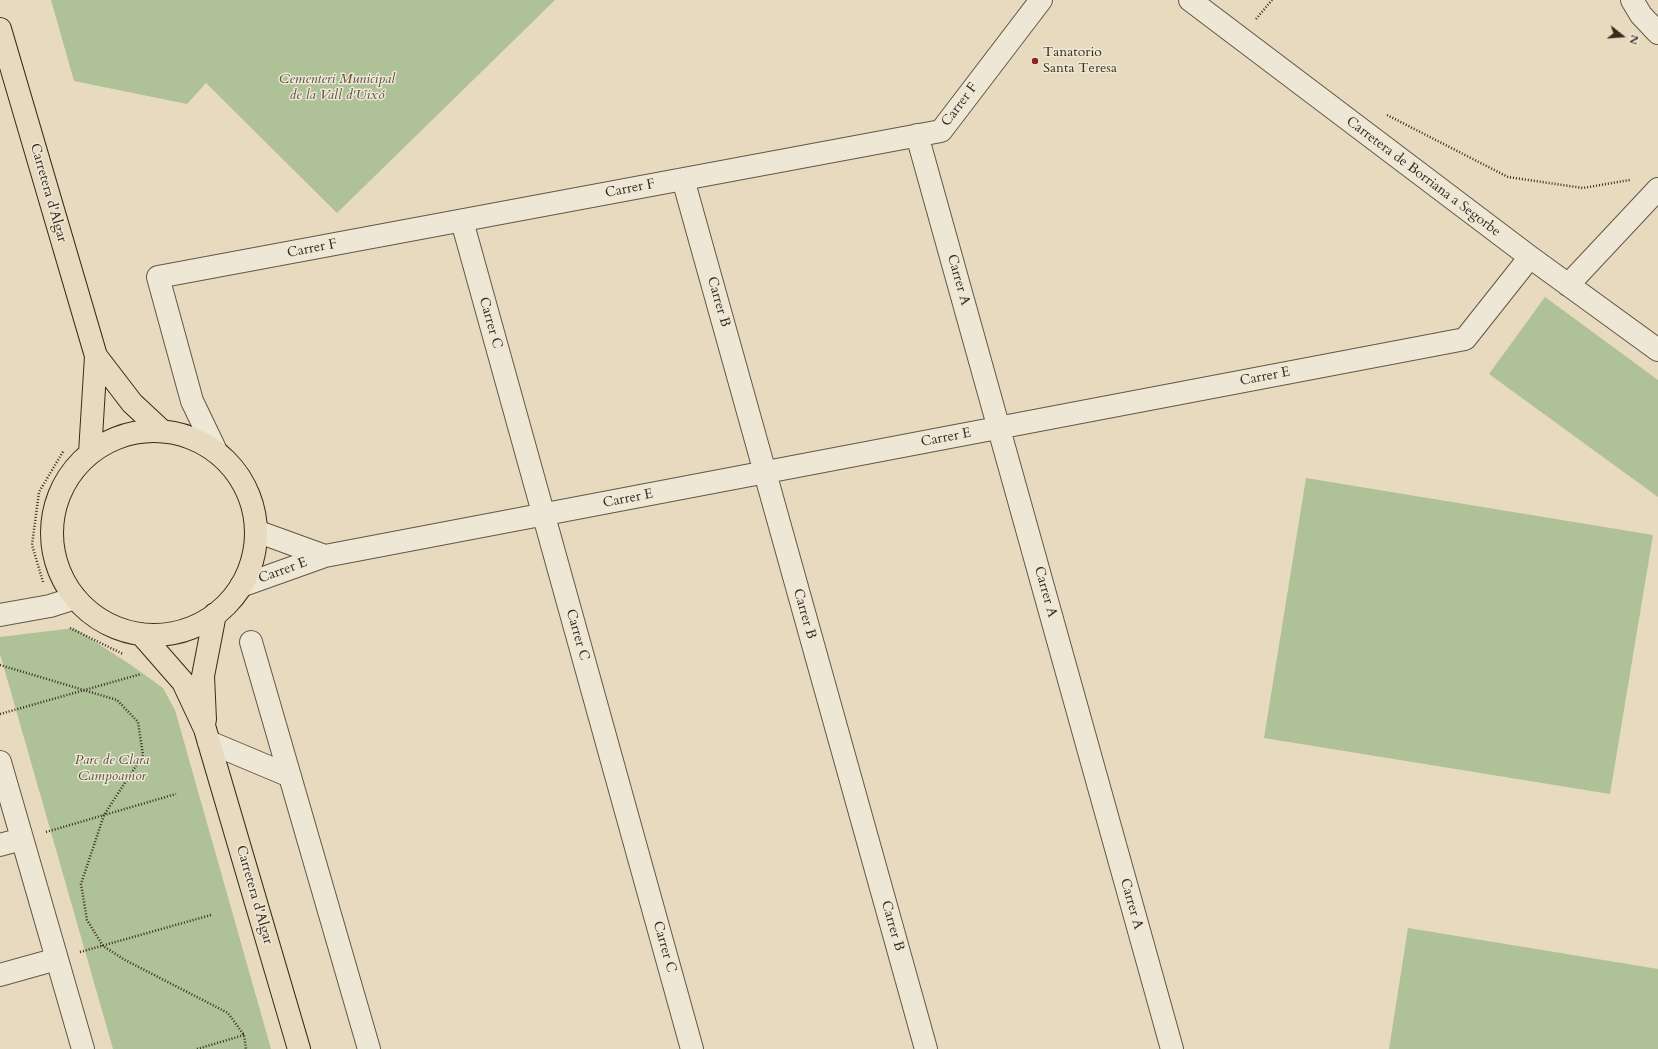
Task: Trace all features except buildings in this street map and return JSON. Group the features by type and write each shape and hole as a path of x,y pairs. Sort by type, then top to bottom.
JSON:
{"main road":[{"name":"Carretera d'Algar","path":"0,29 96,356 90,453"},
{"name":"Carretera d'Algar","path":"96,356 132,403 160,430"},
{"path":"160,430 189,436 214,449 237,472 251,500 256,531 253,560 241,586 230,602 215,614 193,627 167,634 141,634 116,628 94,616 75,598 59,570 52,539 55,507 68,477 90,453 111,439 135,431 160,430"},
{"name":"Carretera d'Algar","path":"207,735 203,676 215,614"},
{"name":"Carretera d'Algar","path":"141,634 183,682 207,735 300,1049"}],"street":[{"name":"Carrer F","path":"214,449 192,401 158,277 941,131 1041,0"},
{"name":"Carretera de Borriana a Segorbe","path":"1190,0 1530,257 1658,350"},
{"path":"1632,0 1641,15 1658,33"},
{"name":"Carrer A","path":"917,135 1172,1049"},
{"name":"Carrer B","path":"683,179 926,1049"},
{"path":"1568,285 1658,189"},
{"name":"Carrer C","path":"462,221 692,1049"},
{"name":"Carrer E","path":"241,586 325,556 1465,339 1530,257"},
{"name":"Carrer E","path":"256,531 325,556"},
{"path":"0,615 50,606 75,598"},
{"path":"251,642 369,1049"},
{"path":"207,735 290,776"},
{"path":"0,762 83,1049"},
{"path":"0,845 22,839"},
{"path":"0,975 57,959"}],"path":[{"path":"1252,14 1258,18"},
{"path":"1385,114 1508,177 1583,188 1636,179"},
{"path":"65,448 39,492 32,545 54,620 128,656"},
{"path":"0,665 117,700 138,722 142,754 104,815 80,884 87,920 103,946 125,960 228,1013 244,1035 246,1049"},
{"path":"0,714 148,672"},
{"path":"22,839 176,794"},
{"path":"57,959 211,915"},
{"path":"197,1049 244,1035"}],"green space":[{"name":"Cementeri Municipal de la Vall d'Uixó","path":"51,0 555,0 337,213 206,83 187,104 74,81"},
{"path":"1545,297 1658,380 1658,497 1489,374"},
{"path":"1306,478 1653,535 1610,794 1264,738"},
{"name":"Parc de Clara Campoamor","path":"74,628 163,688 175,710 271,1049 113,1049 0,654 0,637"},
{"path":"1408,928 1658,969 1658,1049 1389,1049"}],"place":[{"name":"Tanatorio Santa Teresa","path":"1035,61"}]}
